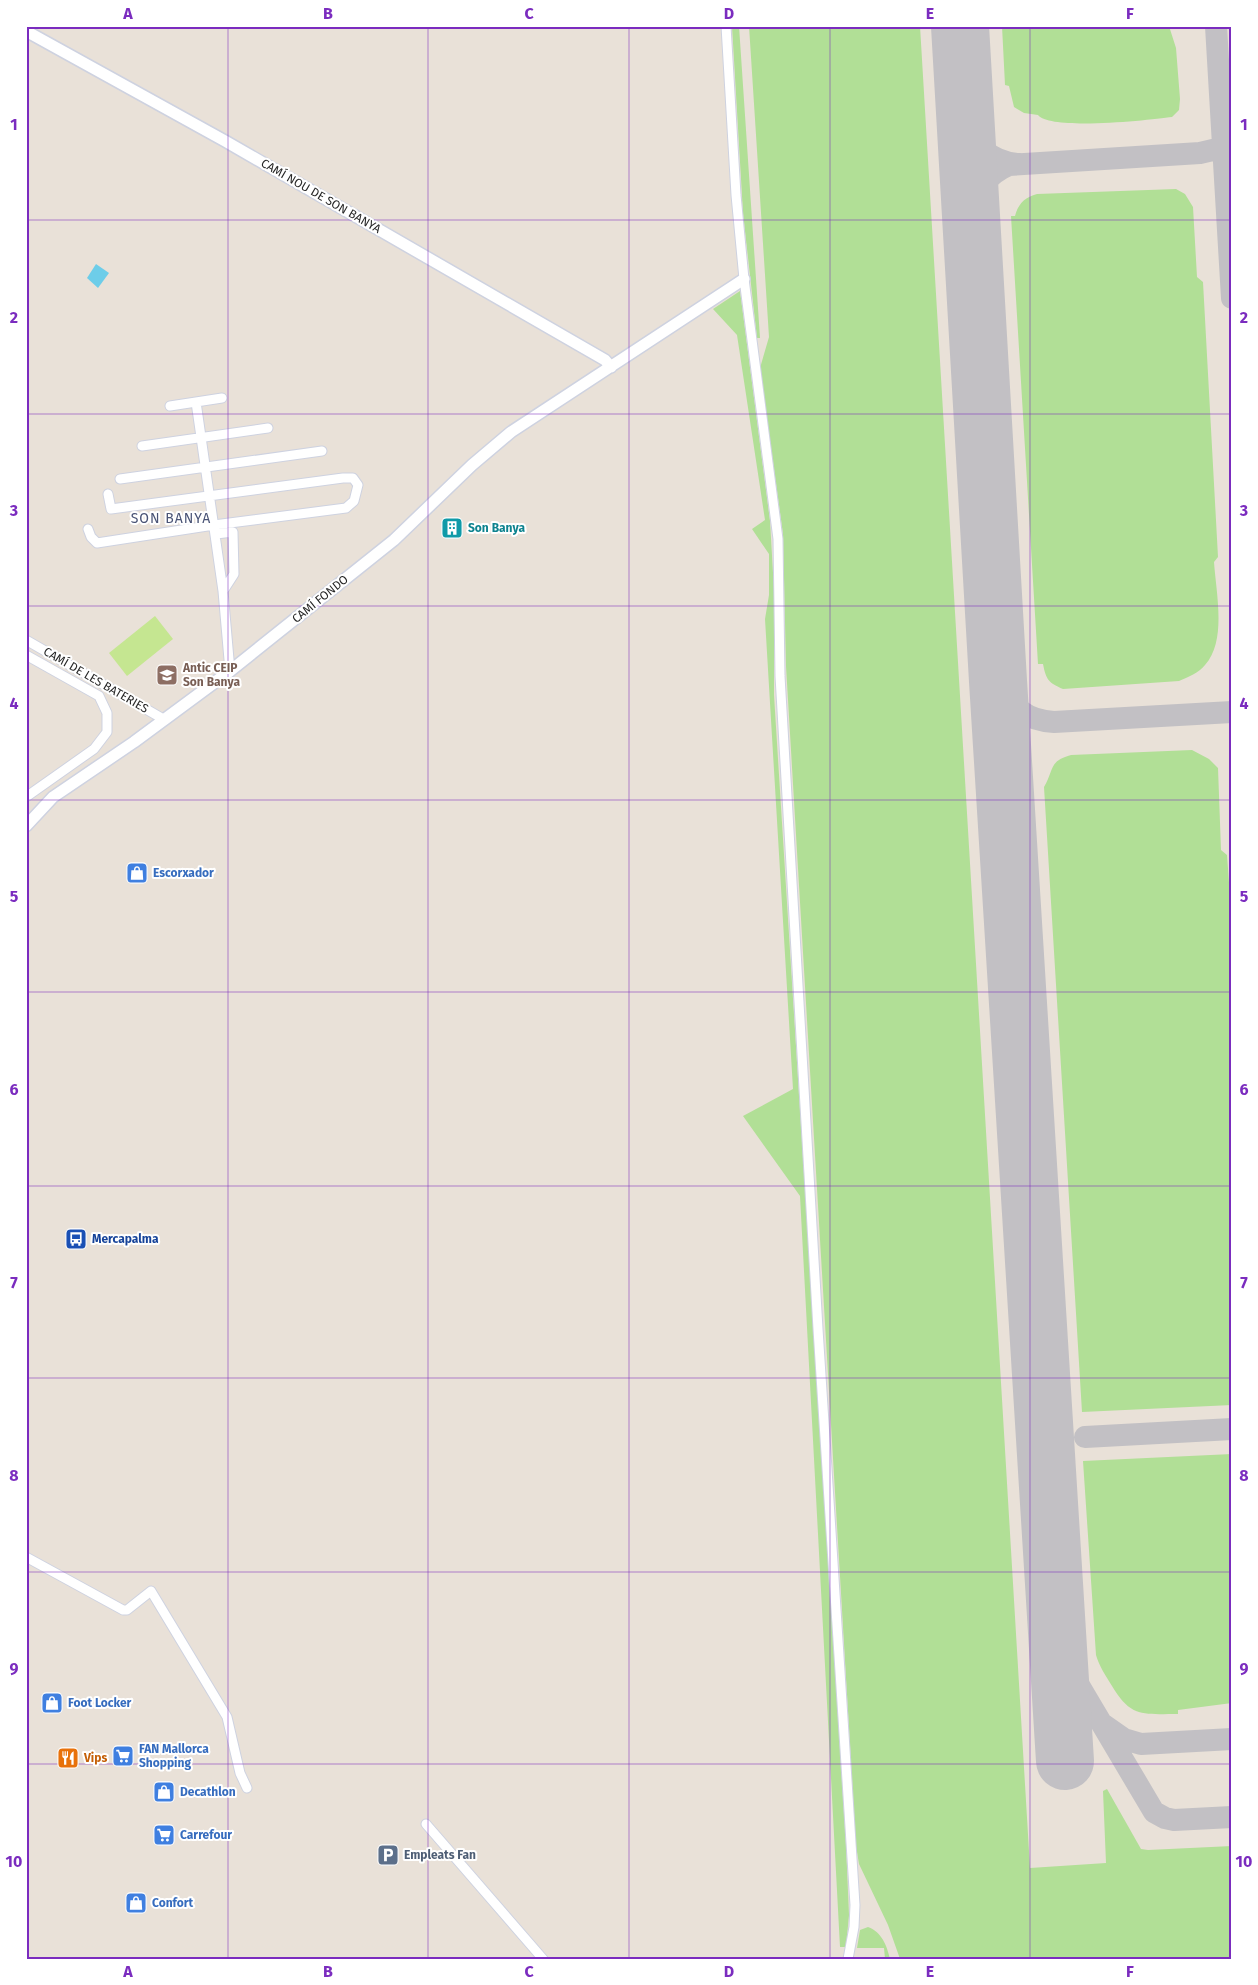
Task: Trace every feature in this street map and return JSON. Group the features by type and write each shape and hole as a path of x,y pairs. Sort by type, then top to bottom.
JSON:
{"street":[{"path":"726,26 736,195 744,279 778,539 781,686 820,1359 855,1905 852,1948 848,1959"},
{"name":"CAMÍ NOU DE SON BANYA","path":"26,31 233,146 605,360 611,367"},
{"name":"CAMÍ FONDO","path":"26,826 53,797 165,720 230,671 394,540 472,465 511,432 744,279"},
{"path":"170,406 222,398"},
{"path":"196,402 223,591 230,671"},
{"path":"142,446 268,428"},
{"path":"120,479 322,451"},
{"path":"88,529 91,537 97,543 215,529 346,508 354,501 358,485 353,478 343,478 111,510 108,494"},
{"path":"215,529 233,532 234,574 223,591"},
{"name":"CAMÍ DE LES BATERIES","path":"26,640 165,720"},
{"path":"26,655 99,696 107,713 107,732 94,749 26,797"},
{"path":"26,1557 123,1610 127,1610 151,1591 227,1717 240,1772 247,1788"},
{"path":"426,1824 543,1959"}],"green space":[{"path":"732,26 739,26 760,338 757,338 743,213"},
{"path":"749,26 920,26 1030,1868 1106,1863 1103,1791 1107,1789 1141,1849 1232,1846 1231,1959 900,1959 888,1925 859,1864 856,1846 786,666 783,534 760,368 769,337"},
{"path":"1002,26 1169,26 1176,48 1180,99 1179,110 1172,117 1101,123 1061,122 1024,113 1014,107 1009,86 1005,85"},
{"path":"1176,189 1185,194 1193,207 1197,277 1203,282 1218,557 1214,562 1218,601 1216,643 1212,655 1203,668 1179,681 1063,689 1054,685 1049,680 1045,674 1043,664 1038,664 1011,216 1015,216 1018,208 1026,199 1037,194"},
{"path":"740,291 770,521 774,590 774,695 846,1846 849,1915 846,1947 840,1947 800,1196 743,1116 793,1089 765,619 769,595 769,554 752,529 765,520 737,335 713,309"},
{"path":"155,616 173,639 127,676 109,653"},
{"path":"1192,750 1209,759 1218,768 1221,850 1227,855 1232,924 1232,1405 1082,1412 1044,787 1058,760 1071,755"},
{"path":"1232,1454 1232,1703 1178,1710 1178,1714 1147,1714 1139,1712 1125,1704 1103,1671 1096,1655 1083,1461"},
{"path":"868,1927 880,1936 890,1959 885,1959 884,1948 857,1948 860,1930"}],"water":[{"path":"96,264 109,273 98,288 87,278"}],"taxiway":[{"path":"1216,26 1232,298"},
{"path":"966,119 973,137 992,156 1009,163 1019,164"},
{"path":"972,214 976,198 983,185 994,174 1009,165 1200,153 1217,149 1232,142"},
{"path":"998,681 1020,710 1043,721 1054,722 1232,712"},
{"path":"1085,1437 1232,1429"},
{"path":"1058,1642 1064,1660 1154,1812 1174,1820 1232,1817"},
{"path":"1104,1725 1124,1739 1141,1744 1232,1739"}],"runway":[{"path":"960,26 998,681 1065,1761"}],"place":[{"name":"Son Banya","path":"452,528"},
{"name":"Antic CEIP Son Banya","path":"167,675"},
{"name":"Escorxador","path":"137,873"},
{"name":"Mercapalma","path":"76,1239"},
{"name":"Foot Locker","path":"52,1703"},
{"name":"FAN Mallorca Shopping","path":"123,1756"},
{"name":"Vips","path":"68,1758"},
{"name":"Decathlon","path":"164,1792"},
{"name":"Carrefour","path":"164,1835"},
{"name":"Empleats Fan","path":"388,1855"},
{"name":"Confort","path":"136,1903"}],"district":[{"name":"SON BANYA","path":"171,518"}]}
